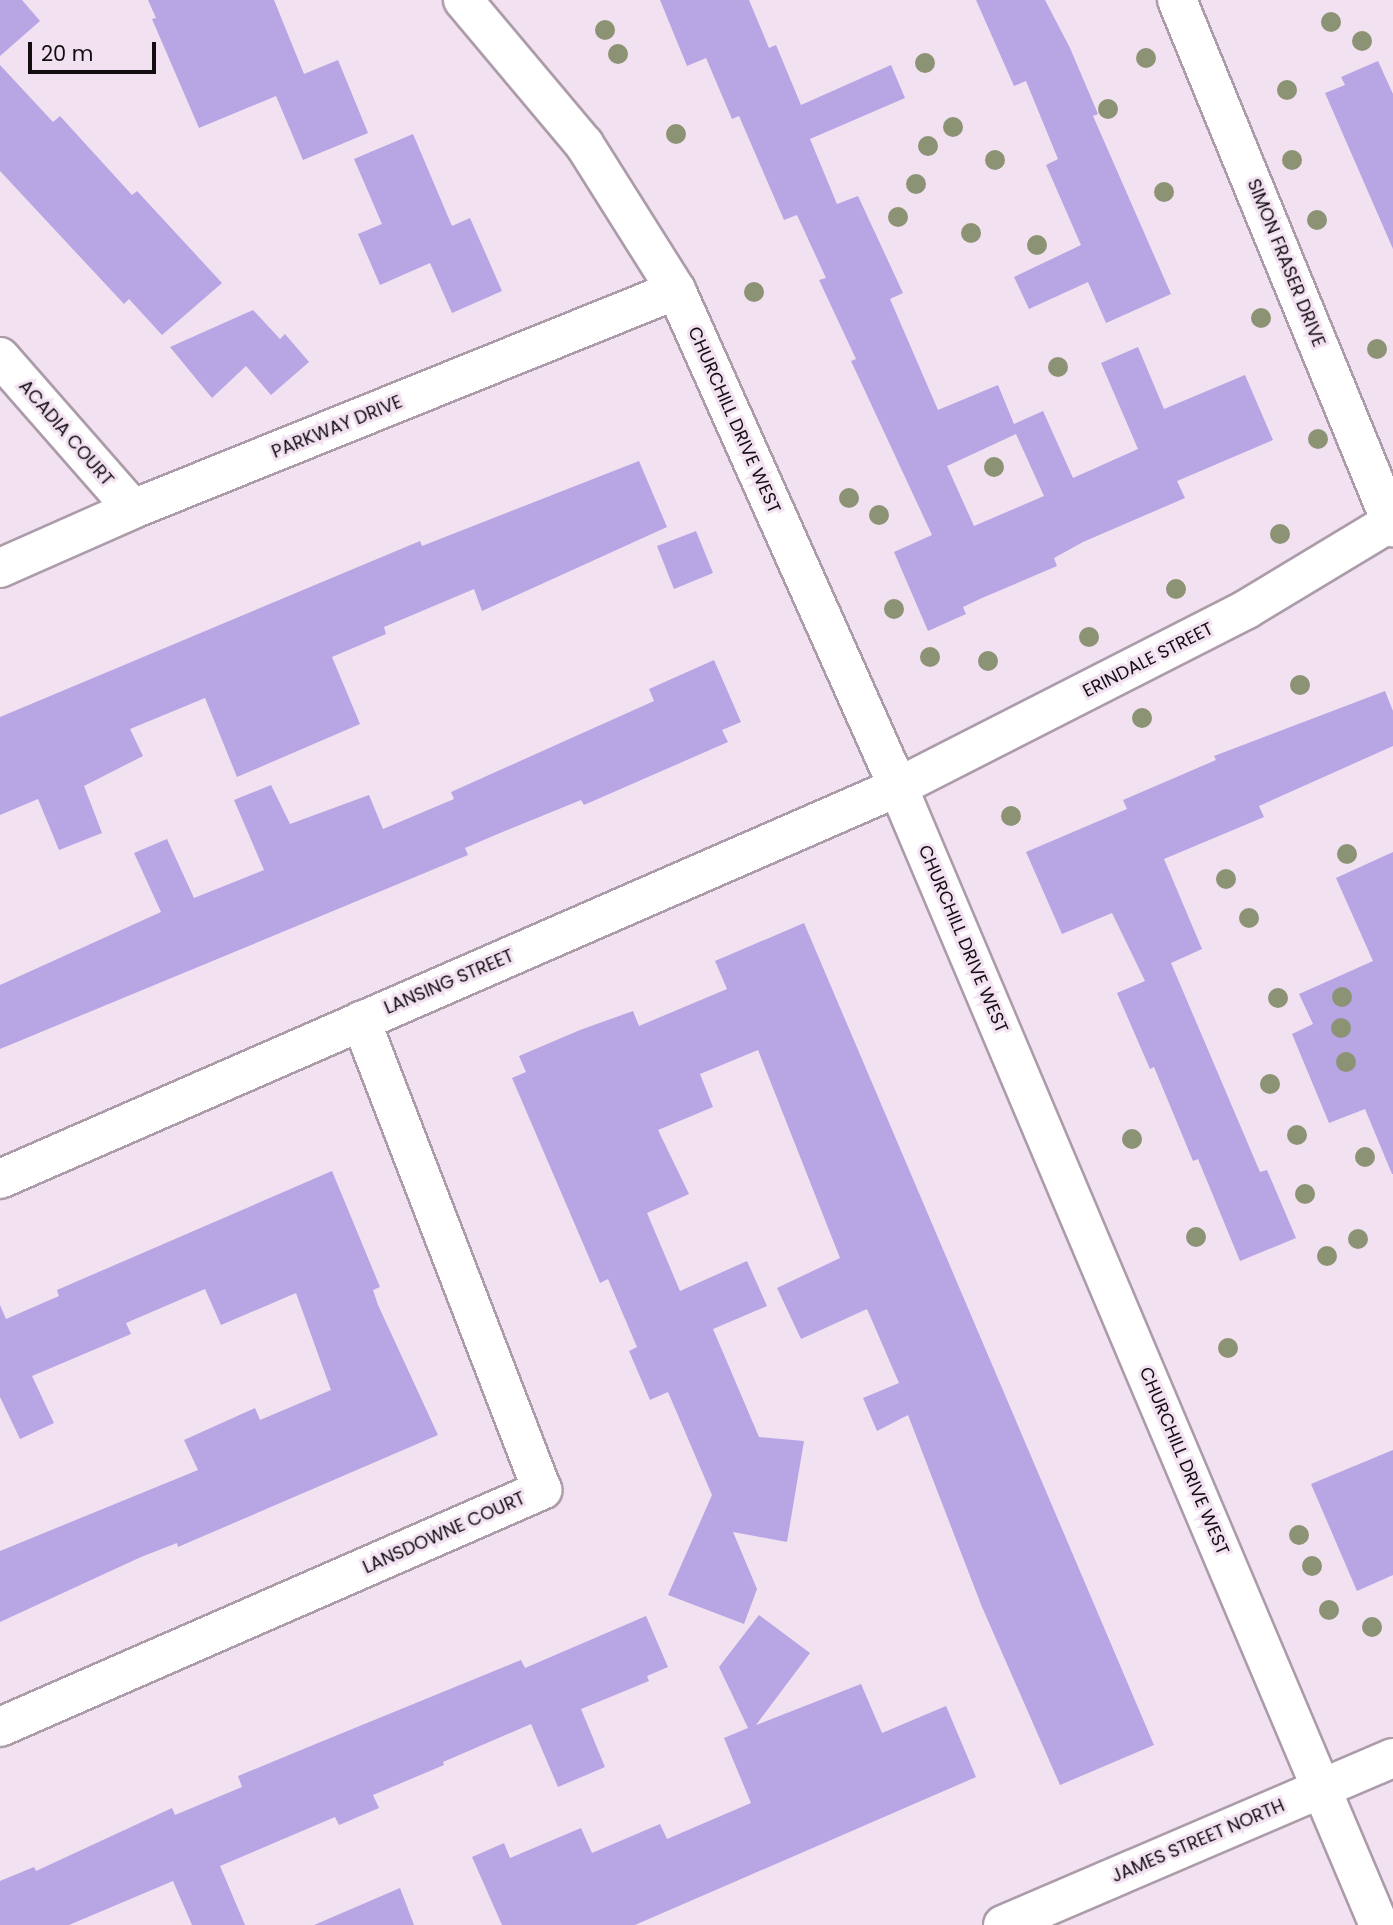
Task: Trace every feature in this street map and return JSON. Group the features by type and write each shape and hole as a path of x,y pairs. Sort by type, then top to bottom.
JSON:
{"street":[{"name":"CHURCHILL DRIVE WEST","path":"464,0 584,144 676,290 898,787 1379,1925"},
{"name":"SIMON FRASER DRIVE","path":"1187,3 1392,523"},
{"name":"PARKWAY DRIVE","path":"0,568 133,509 676,290"},
{"name":"ACADIA COURT","path":"0,357 133,509"},
{"name":"ERINDALE STREET","path":"898,787 1247,609 1392,523"},
{"name":"LANSING STREET","path":"0,1179 898,787"},
{"name":"LANSDOWNE COURT","path":"0,1727 542,1490 361,1021"},
{"name":"JAMES STREET NORTH","path":"1003,1925 1393,1758"}],"building":[{"path":"0,0 22,0 40,21 0,56"},
{"path":"148,0 274,0 304,74 338,60 368,133 303,160 276,96 199,128 152,19 156,18"},
{"path":"660,0 749,0 769,48 776,45 801,105 891,65 905,98 810,139 837,204 858,196 903,293 890,299 938,410 998,385 1014,424 1043,411 1073,478 1138,449 1101,363 1138,347 1164,409 1245,375 1273,440 1177,481 1185,498 1083,542 1054,558 1057,566 963,607 966,614 928,631 894,552 932,535 851,361 856,359 819,280 826,278 797,215 784,220 739,116 732,119 706,58 687,66","holes":["1016,434 1044,496 974,526 947,466"]},
{"path":"976,0 1045,0 1070,48 1098,114 1093,116 1171,294 1106,323 1088,282 1029,309 1014,277 1081,245 1046,165 1058,159 1026,81 1014,86"},
{"path":"1378,61 1393,94 1393,249 1325,93 1345,85 1341,77"},
{"path":"0,65 53,122 60,116 132,195 137,191 222,283 162,335 129,299 124,304 0,171"},
{"path":"413,134 452,226 470,218 502,291 452,313 430,263 380,285 358,234 382,224 354,159"},
{"path":"253,310 280,339 285,334 309,362 271,395 246,366 212,398 170,347"},
{"path":"639,461 667,527 482,611 474,589 384,627 386,634 332,657 360,724 237,777 205,698 130,729 143,756 84,786 102,833 59,850 38,799 0,815 0,717 420,541 422,546"},
{"path":"696,531 713,573 674,589 657,546"},
{"path":"714,660 741,722 722,730 728,742 584,805 581,800 500,833 465,848 468,855 0,1049 0,985 161,912 134,853 167,839 194,898 264,870 234,800 271,785 290,824 369,795 383,829 454,799 451,792 654,701 649,689"},
{"path":"1385,691 1393,711 1393,746 1259,806 1264,817 1164,859 1202,949 1171,963 1260,1172 1267,1170 1296,1238 1240,1261 1198,1159 1193,1161 1154,1067 1150,1069 1117,993 1145,981 1112,913 1062,934 1026,852 1127,809 1123,800 1216,760 1214,756"},
{"path":"1393,852 1392,1174 1365,1109 1329,1123 1292,1034 1313,1024 1299,994 1373,961 1336,878"},
{"path":"804,923 1154,1745 1060,1785 982,1607 908,1415 877,1431 863,1398 899,1383 867,1309 801,1339 777,1288 840,1258 758,1050 700,1074 713,1107 658,1130 689,1194 647,1213 680,1291 747,1261 767,1306 713,1329 759,1437 804,1441 787,1542 733,1532 757,1589 744,1624 668,1595 712,1495 668,1392 650,1400 629,1351 637,1347 608,1279 600,1283 512,1078 526,1072 519,1056 580,1030 633,1011 639,1026 727,989 715,961"},
{"path":"332,1171 380,1287 373,1290 378,1305 438,1435 178,1547 177,1543 141,1557 0,1622 0,1551 198,1470 184,1440 255,1408 260,1420 331,1390 296,1293 221,1325 205,1289 126,1323 131,1334 32,1376 54,1423 20,1439 0,1397 0,1305 6,1319 59,1296 57,1290"},
{"path":"1393,1450 1393,1575 1357,1591 1311,1484"},
{"path":"759,1615 810,1653 756,1725 861,1684 882,1733 946,1706 976,1777 635,1925 502,1925 472,1857 504,1843 510,1858 581,1828 592,1853 660,1824 667,1839 751,1803 724,1738 748,1728 719,1667"},
{"path":"646,1616 668,1667 647,1676 649,1681 581,1709 605,1767 558,1787 531,1724 443,1762 444,1765 373,1795 379,1808 339,1825 335,1817 220,1866 245,1925 192,1925 173,1881 69,1925 0,1925 0,1881 34,1867 36,1871 172,1808 175,1815 242,1787 238,1776 318,1743 521,1660 525,1668"},
{"path":"400,1888 414,1925 314,1925"}]}
